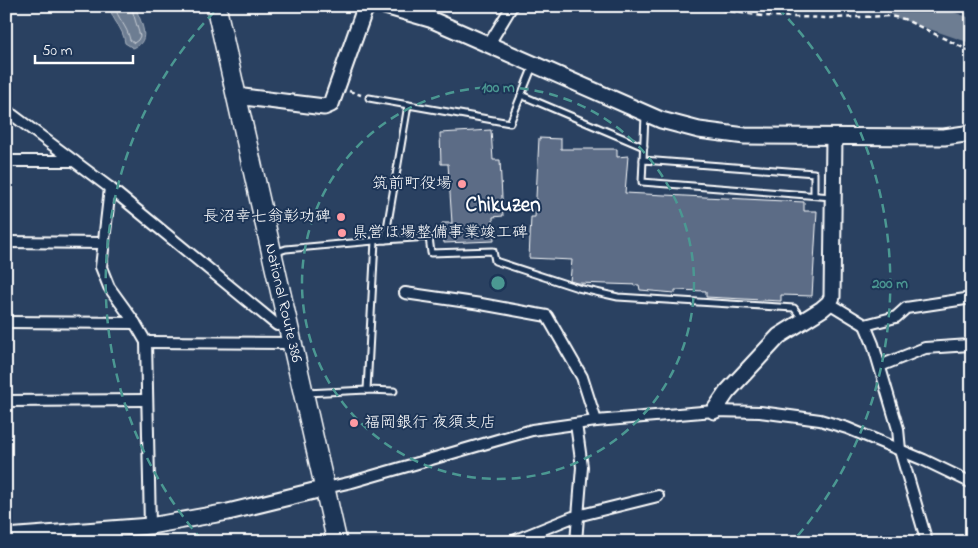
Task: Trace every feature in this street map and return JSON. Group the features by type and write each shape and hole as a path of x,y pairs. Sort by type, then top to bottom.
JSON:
{"highway":[{"name":"National Route 386","path":"216,6 338,542"}],"street":[{"path":"236,96 324,107 331,104 364,11 369,6"},
{"path":"385,6 430,19 661,120 699,130 745,136 834,137 944,137 972,133"},
{"path":"489,44 512,6"},
{"path":"6,110 110,188 278,325 287,324"},
{"path":"714,411 727,392 779,336 829,303 832,297 834,137"},
{"path":"6,161 74,161"},
{"path":"110,188 101,267 109,287 146,342 150,526"},
{"path":"6,242 103,244"},
{"path":"405,293 547,316 582,377 596,421"},
{"path":"865,325 896,317 906,308 972,298"},
{"path":"829,303 865,325 873,344 898,429 900,450 928,542"},
{"path":"6,322 135,323"},
{"path":"146,342 292,343"},
{"path":"880,366 925,348 970,345"},
{"path":"6,401 146,400"},
{"path":"6,537 95,536 228,512 352,482 532,430 596,421 714,411 760,412 820,420 847,428 972,483"},
{"path":"576,424 582,467 576,542"},
{"path":"511,542 579,515 658,496"}],"lane":[{"path":"369,98 510,123 534,63"},
{"path":"521,95 644,147"},
{"path":"386,240 408,105"},
{"path":"645,113 642,182 833,197"},
{"path":"643,160 814,173 814,196"},
{"path":"271,254 286,249 429,237 431,253 494,251 495,261 578,288 618,297 794,308 804,320"},
{"path":"367,390 375,241"},
{"path":"303,394 367,390 394,391"}],"path":[{"path":"695,6 763,16 829,18 890,16 904,19 972,52"},
{"path":"338,87 369,98"}],"water":[{"path":"110,6 135,6 142,24 144,36 139,45 133,48 125,43 122,32 112,16"}],"building":[{"path":"491,130 493,160 500,160 503,216 493,217 494,241 444,243 442,223 452,223 448,164 441,164 440,133"},
{"path":"539,138 561,139 561,149 617,149 617,157 628,156 625,193 804,202 804,211 817,211 812,296 781,295 781,301 706,297 706,291 675,290 675,293 640,290 639,285 577,283 570,281 572,260 529,258 531,217 535,217"}],"waterway":[{"path":"899,6 972,31"}],"place":[{"name":"筑前町役場","path":"462,184"},
{"name":"長沼幸七翁彰功碑","path":"341,217"},
{"name":"県営ほ場整備事業竣工碑","path":"342,233"},
{"name":"福岡銀行 夜須支店","path":"354,423"}],"district":[{"name":"Chikuzen","path":"503,206"}]}
